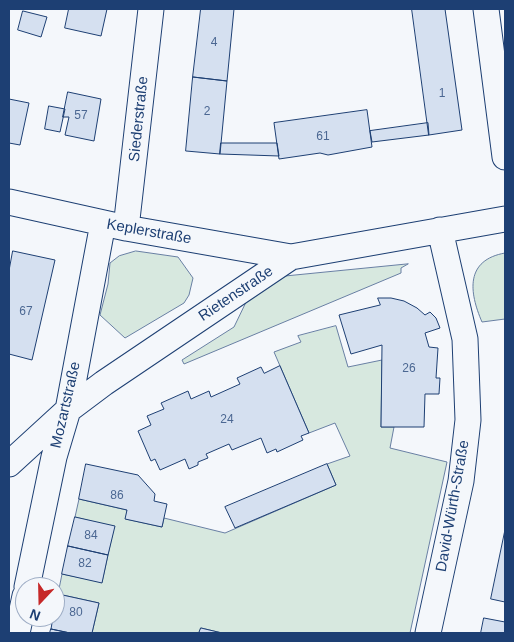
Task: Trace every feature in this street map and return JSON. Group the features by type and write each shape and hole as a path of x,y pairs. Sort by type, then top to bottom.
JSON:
{"street":[{"name":"Siederstraße","path":"115,226 151,9"},
{"path":"486,9 505,156"},
{"name":"Keplerstraße","path":"9,202 115,226 291,257"},
{"name":"Rietenstraße","path":"9,464 68,410 104,383 291,257 505,219"},
{"name":"Mozartstraße","path":"29,577 54,457 68,410 115,226"},
{"name":"David-Würth-Straße","path":"428,633 461,481 468,420 465,340 440,230"}],"shaded area":[{"path":"136,251 178,257 193,278 189,295 184,303 125,338 100,315 108,284 110,263 119,256"},
{"path":"505,253 505,319 482,322 474,300 474,279 477,270 492,257"},
{"path":"408,264 401,268 401,273 184,364 182,360 234,327 248,298 277,277"},
{"path":"336,326 348,367 382,360 381,427 394,427 390,448 447,462 410,633 222,633 201,628 199,633 92,633 99,603 65,596 65,577 61,577 62,574 102,582 114,527 75,517 79,499 127,510 126,519 162,527 164,518 225,533 336,485 327,464 350,456 335,423 309,433 274,352 301,342 298,336"}],"building":[{"path":"69,9 107,9 101,36 65,28"},
{"path":"201,9 234,9 227,81 193,77"},
{"path":"412,9 445,9 462,130 429,135"},
{"path":"23,11 47,17 41,37 18,30"},
{"path":"193,77 227,81 220,154 186,151"},
{"path":"68,92 101,99 94,141 65,135 69,117 63,117"},
{"path":"9,99 29,103 20,145 9,143"},
{"path":"49,106 65,109 60,132 45,129"},
{"path":"367,110 372,147 328,155 320,153 279,159 274,123"},
{"path":"428,123 429,135 372,142 370,131"},
{"path":"221,143 277,143 279,156 220,154"},
{"path":"13,251 55,260 32,360 9,354 9,271"},
{"path":"378,298 404,301 425,315 430,312 436,318 440,328 425,333 429,347 438,348 436,378 440,378 439,394 425,394 424,427 381,427 382,345 351,354 339,315 380,305"},
{"path":"280,366 309,433 301,436 303,440 277,452 276,449 267,453 261,438 232,450 229,444 206,454 208,458 198,462 198,465 189,469 185,459 160,470 155,459 151,461 138,431 151,425 147,416 164,409 161,403 188,391 191,399 209,391 211,397 240,384 237,378 261,367 264,373"},
{"path":"86,464 138,475 155,494 154,501 167,504 162,527 125,519 127,510 79,499"},
{"path":"327,464 336,485 235,528 225,507"},
{"path":"75,517 115,526 108,555 68,546"},
{"path":"505,530 505,602 491,599"},
{"path":"68,546 108,555 102,583 62,574"},
{"path":"65,596 99,603 92,633 70,633 51,629 51,627 65,627"},
{"path":"484,618 505,622 505,633 481,633"},
{"path":"201,628 222,633 199,633"},
{"path":"51,629 70,633 50,633"}]}
